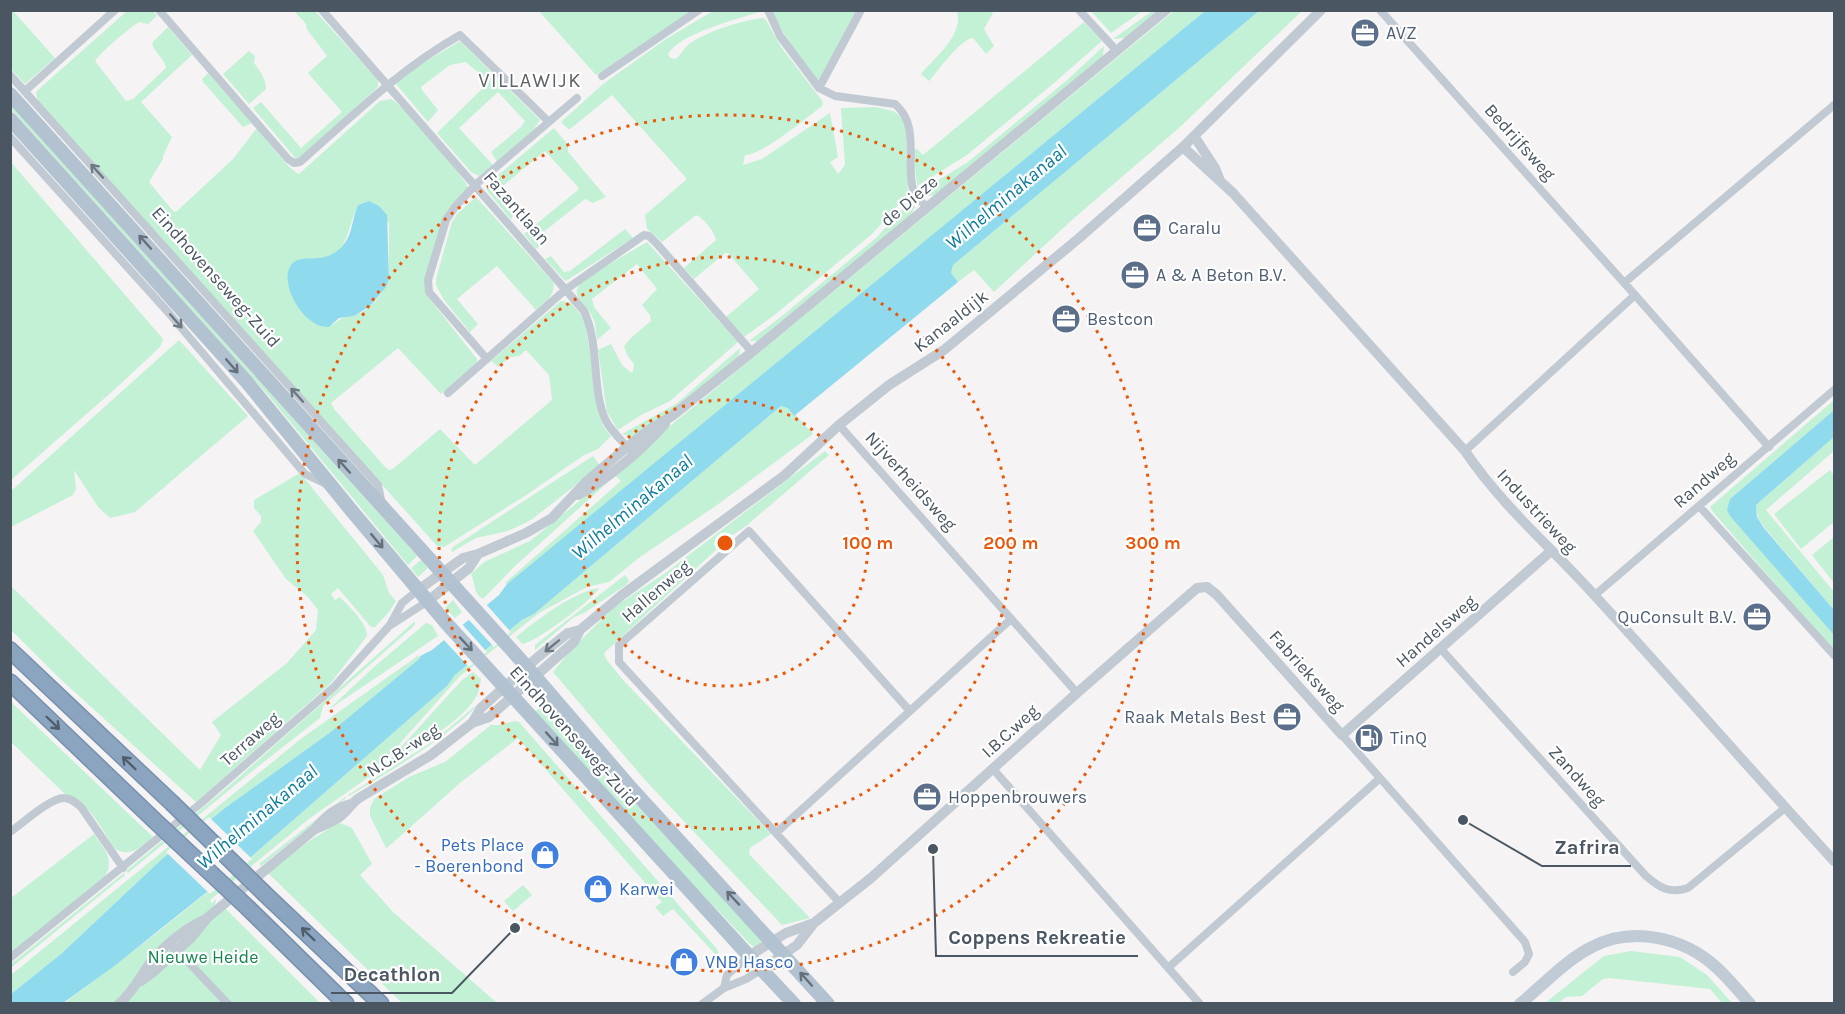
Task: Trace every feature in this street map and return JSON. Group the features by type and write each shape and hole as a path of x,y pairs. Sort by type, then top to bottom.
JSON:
{"highway":[{"path":"10,650 381,1004"},
{"path":"10,682 346,1004"}],"main road":[{"name":"Eindhovenseweg-Zuid","path":"10,94 531,672 631,788 773,941 828,1004"},
{"name":"Eindhovenseweg-Zuid","path":"10,119 195,323 447,624 794,1004"},
{"path":"1520,1004 1583,952 1603,942 1629,936 1663,939 1683,945 1716,966 1750,1004"}],"street":[{"path":"25,91 115,10"},
{"path":"159,10 288,159 294,163 300,162 387,84 433,50 460,35 549,122"},
{"name":"Fazantlaan","path":"322,10 584,311 589,322 603,411 611,428 630,451"},
{"path":"602,76 699,10"},
{"path":"768,10 780,36 819,88 836,96 895,104 902,110 909,127 914,193 927,208"},
{"path":"819,88 861,10"},
{"path":"1078,10 1117,51"},
{"name":"de Dieze","path":"418,590 463,558 478,554 526,533 552,518 572,498 591,488 630,451 654,437 672,416 1166,10"},
{"name":"Kanaaldijk","path":"509,691 531,672 574,642 580,630 673,556 785,475 839,425 889,386 944,350 1078,239 1183,147 1321,10"},
{"name":"Bedrijfsweg","path":"1380,10 1769,447"},
{"name":"Eindhovenseweg-Zuid","path":"10,75 378,485 383,510"},
{"path":"487,359 429,292 428,280 446,220 475,185 577,98"},
{"path":"1624,283 1834,105"},
{"name":"Industrieweg","path":"1194,136 1215,168 1219,179"},
{"name":"Eindhovenseweg-Zuid","path":"10,137 167,311 305,474 332,486"},
{"name":"Industrieweg","path":"1183,147 1219,179 1465,451 1502,500 1595,595 1834,861"},
{"path":"448,393 565,290 644,235 649,236 752,352"},
{"path":"1465,451 1635,295"},
{"name":"Randweg","path":"1595,595 1834,390"},
{"name":"Nijverheidsweg","path":"839,425 1077,693"},
{"path":"1700,507 1834,656"},
{"name":"Hallenweg","path":"776,832 619,662 619,645 749,531 909,710"},
{"name":"Handelsweg","path":"1342,735 1551,551"},
{"name":"de Dieze","path":"428,601 469,568 478,554"},
{"name":"I.B.C.weg","path":"762,969 797,945 814,923 871,878 1192,591 1204,586"},
{"name":"Fabrieksweg","path":"1204,586 1217,595 1525,942 1529,954 1525,962 1514,972"},
{"name":"Terraweg","path":"10,958 123,868 334,687 390,625 402,603 418,590"},
{"name":"Terraweg","path":"390,625 428,601"},
{"path":"840,903 776,832 1011,619"},
{"name":"Zandweg","path":"1440,648 1646,876 1660,888 1676,892 1688,888 1785,808"},
{"name":"N.C.B.-weg","path":"118,1004 152,973 174,947 199,929 207,918 315,829 331,824 344,814 351,804 431,755 472,723 481,708 509,691"},
{"path":"993,769 1200,1004"},
{"path":"1169,967 1379,779"},
{"path":"10,832 53,801 65,798 81,807 123,868"},
{"name":"I.B.C.weg","path":"749,956 786,933 814,923"},
{"path":"174,947 228,1004"},
{"path":"724,988 727,975 749,956"},
{"path":"702,1004 724,988 746,980 762,969"}],"green space":[{"path":"10,11 13,11 55,58 25,84 11,69"},
{"path":"127,11 153,11 157,16 148,24 139,22 134,25 95,61 126,101 133,99 166,68 152,43 168,27 192,55 141,102 172,137 163,159 149,182 176,212 233,159 257,128 283,160 299,174 380,101 391,99 420,126 468,188 443,219 429,298 477,362 441,394 398,348 331,403 334,409 390,470 440,429 475,465 552,400 549,375 526,350 519,356 508,358 499,367 491,361 561,301 571,303 585,320 599,414 603,426 611,436 598,449 584,455 528,494 444,547 437,546 38,101 36,93","holes":["369,201 389,224 389,279 381,294 369,307 360,313 342,318 333,325 298,307 290,287 310,258 323,258 339,250 348,234 358,205"]},
{"path":"294,11 315,11 378,80 378,87 297,160 253,108 261,102 301,148 342,112 308,73 327,56 306,28 307,25"},
{"path":"539,11 693,11 596,75"},
{"path":"713,11 762,11 697,33 675,46 668,54 670,58 676,59 689,44 714,31 763,18 781,47 823,102 822,106 796,127 763,149 745,155 743,165 762,159 830,113 838,157 830,162 838,174 845,165 841,108 876,107 893,111 904,122 906,133 908,194 872,234 777,313 744,337 726,317 759,289 728,253 725,253 694,279 684,268 716,240 705,222 696,215 662,242 647,229 645,215 687,179 612,95 570,129 561,122 603,84 666,39"},
{"path":"773,11 856,11 821,79 818,80 812,74 799,57"},
{"path":"957,11 990,11 993,13 984,29 994,46 986,54 973,38 968,40 956,49 929,81 921,74 952,37 958,20"},
{"path":"1091,11 1142,11 1111,33"},
{"path":"1152,11 1159,11 1125,38 1113,39"},
{"path":"1174,11 1205,11 511,582 505,583 621,481 613,473"},
{"path":"1259,11 1302,11 1180,127 1073,219 994,292 974,270 958,282 951,273 953,265"},
{"path":"1084,22 1102,41 967,155 917,186 913,150 917,149 923,155"},
{"path":"460,41 540,120 534,129 497,162 491,152 525,121 498,92 459,128 493,165 479,176 472,173 437,133 489,82 466,62 450,65 421,87 438,110 428,122 396,84 409,72"},
{"path":"1104,46 1103,56 936,195 926,196 919,192 968,162 1066,81"},
{"path":"249,51 255,56 254,63 264,78 266,89 249,104 223,74"},
{"path":"208,73 252,123 243,127 203,82 202,79"},
{"path":"10,104 417,556 408,565 267,394 11,109"},
{"path":"554,128 568,145 568,152 606,197 593,203 585,199 541,234 538,238 541,245 536,249 524,234 578,190 578,187 545,151 504,185 505,194 515,210 511,220 486,189 496,177"},
{"path":"10,161 163,339 160,347 115,389 11,480"},
{"path":"476,197 553,282 554,287 549,298 536,310 497,266 457,299 478,324 470,332 444,300 436,285 436,279 452,222 457,214"},
{"path":"912,199 915,207 911,215 758,341 749,341 876,238"},
{"path":"625,229 633,238 565,281 545,259 551,256 564,272 570,271"},
{"path":"647,242 738,342 670,401 641,415 618,430 607,412 598,350 611,344 622,365 633,372 634,364 624,346 651,321 650,315 642,305 657,289 637,264 592,299 594,307 611,328 597,340 593,319 579,298 577,290 584,279"},
{"path":"179,340 248,416 135,512 110,518 98,507 74,470 76,489 73,495 11,527 11,491"},
{"path":"740,348 739,356 679,407 633,437 622,434 676,404"},
{"path":"1834,400 1834,410 1730,499 1800,594 1834,635 1834,652 1710,507"},
{"name":"Nieuwe Heide","path":"781,406 788,407 813,434 717,505 640,557 609,582 587,587 539,613 459,677 376,767 373,774 310,818 210,900 212,903 216,899 215,905 225,908 320,1003 63,1004 157,933 252,856 447,686 455,675 522,620 534,614"},
{"path":"1834,437 1834,451 1766,510 1834,592 1834,610 1765,528 1758,518 1756,505"},
{"path":"825,451 829,455 730,537 604,653 606,659 623,680 771,834 750,848 749,854 810,918 782,925 645,780 553,672 570,651 614,607 664,574"},
{"path":"593,456 600,466 531,520 508,531 476,538 451,551 453,547"},
{"path":"1830,470 1834,475 1834,522 1801,549 1774,514"},
{"path":"300,473 383,575 389,593 396,601 375,627 371,627 338,588 331,594 335,600 340,597 357,615 364,625 367,636 330,684 196,802 57,676 11,630 10,585 200,770 221,735 212,722 287,663 316,630 318,610 308,597 286,579 253,531 261,522 261,516 254,508 254,500"},
{"path":"609,477 608,482 514,567 483,599 480,597 471,574 484,562 530,541"},
{"path":"1834,537 1834,583 1812,555"},
{"path":"421,560 428,568 418,577 411,568"},
{"path":"625,575 629,581 626,585 584,613 574,617 535,650 535,645"},
{"path":"599,588 576,610 539,637 522,644 516,637 567,601"},
{"path":"453,600 462,612 455,618 445,608"},
{"path":"415,621 415,625 323,706 320,718 128,873 126,871 229,786"},
{"path":"426,623 432,625 438,636 328,710 374,667"},
{"path":"419,655 419,659 332,731 225,808 163,858 61,954 11,994 11,975 302,738"},
{"path":"473,672 481,679 477,695 460,716 405,755 382,768 462,680"},
{"path":"10,701 153,837 130,852 114,848 88,809 65,794 11,742"},
{"path":"544,704 746,921 762,942 755,948 750,944 534,713"},
{"path":"477,706 432,744 348,795 435,740"},
{"path":"516,721 717,949 719,958 673,909 663,916 655,907 662,902 518,738 460,783 386,848 370,816 370,808 374,799 409,777 445,762 491,725"},
{"path":"345,797 261,866 259,864"},
{"path":"340,823 352,828 372,864 360,875 394,913 497,1003 402,1003 268,873 303,846"},
{"path":"94,834 109,860 104,878 11,953 11,898"},
{"path":"124,873 125,875 11,968 11,964"},
{"path":"523,885 532,895 513,911 504,901"},
{"path":"1631,951 1680,957 1707,975 1732,1003 1722,1003 1710,989 1609,978 1603,979 1582,996 1566,997 1558,1003 1545,1003 1604,956"}],"water":[{"name":"Wilhelminakanaal","path":"1205,11 1259,11 953,265 951,273 958,282 794,416 788,408 781,406 534,614 522,620 455,675 447,686 252,856 113,967 63,1003 11,1004 11,994 61,954 163,858 225,808 332,731 420,656 432,650 499,595 507,584"},
{"path":"369,201 379,206 387,215 389,279 386,287 370,306 354,316 339,318 329,327 320,326 311,321 296,304 288,283 291,265 301,259 322,258 337,251 349,235 358,205"},
{"path":"1834,410 1834,437 1756,505 1757,517 1764,528 1834,610 1834,635 1727,510 1730,499"}],"pier":[{"path":"485,603 511,632 494,647 467,618"},
{"path":"461,623 487,652 469,667 442,638"},
{"path":"209,817 252,859 210,894 166,852"}],"place":[{"name":"AVZ","path":"1365,33"},
{"name":"Caralu","path":"1147,228"},
{"name":"A & A Beton B.V.","path":"1135,275"},
{"name":"Bestcon","path":"1066,319"},
{"name":"QuConsult B.V.","path":"1757,617"},
{"name":"Raak Metals Best","path":"1287,717"},
{"name":"TinQ","path":"1369,738"},
{"name":"Hoppenbrouwers","path":"927,797"},
{"name":"Zafrira","path":"1463,820"},
{"name":"Coppens Rekreatie","path":"933,849"},
{"name":"Pets Place - Boerenbond","path":"545,855"},
{"name":"Karwei","path":"598,889"},
{"name":"Decathlon","path":"515,928"},
{"name":"VNB Hasco","path":"684,962"}],"district":[{"name":"VILLAWIJK","path":"530,80"}]}
